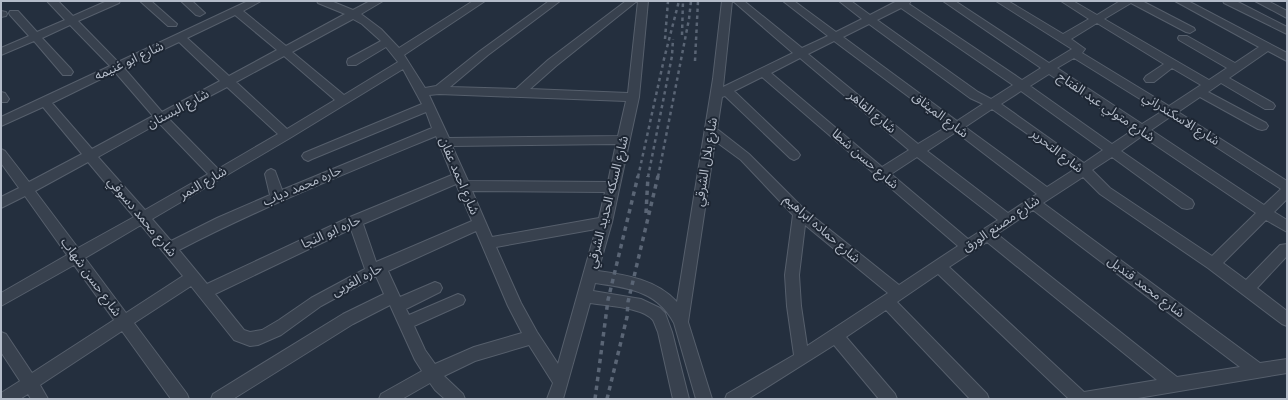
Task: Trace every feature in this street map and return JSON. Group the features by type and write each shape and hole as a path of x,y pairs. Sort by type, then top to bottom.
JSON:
{"street":[{"path":"52,1 117,67 161,118 216,176"},
{"path":"145,1 172,24"},
{"path":"186,1 200,13"},
{"name":"شارع ابو غنيمه","path":"1,122 256,1"},
{"name":"شارع احمد عفان","path":"322,1 354,15 367,23 387,42 401,59 422,92 515,306 532,337 561,382"},
{"name":"شارع البستان","path":"1,203 378,1"},
{"name":"شارع النمر","path":"1,300 344,100 480,1"},
{"path":"439,90 484,53 555,1"},
{"path":"519,93 552,63 632,1"},
{"name":"شارع السكه الحديد الشرقي","path":"555,399 605,222 624,140 633,97 643,1"},
{"name":"شارع بلال الشرقي","path":"681,322 711,131 722,92 727,1"},
{"name":"شارع القاهر","path":"738,1 918,151 1007,220"},
{"name":"شارع الميثاق","path":"788,1 1047,194"},
{"name":"شارع التحرير","path":"844,1 974,95 1001,109 1076,162 1082,170 1105,191 1213,264 1287,319"},
{"name":"شارع متولي عبد الفتاح","path":"948,1 1287,227"},
{"path":"1066,1 1095,20 1210,85 1269,106"},
{"path":"1063,39 1127,1"},
{"path":"1134,1 1236,68"},
{"path":"1180,1 1287,57"},
{"path":"1228,1 1287,32"},
{"path":"1260,1 1287,15"},
{"path":"1,52 112,2"},
{"path":"794,155 722,92 903,2 1187,204"},
{"name":"شارع الاسكندراني","path":"1004,2 1063,39 1077,51 1287,187"},
{"path":"236,10 344,100"},
{"path":"14,12 67,72"},
{"path":"180,37 286,135"},
{"path":"352,62 387,42"},
{"name":"شارع مصنع الورق","path":"733,399 802,358 1268,46"},
{"path":"882,173 1077,51"},
{"path":"1150,79 1171,64"},
{"name":"شارع حسن شطا","path":"763,72 968,247"},
{"path":"1210,85 1262,126"},
{"path":"422,92 439,90 633,97"},
{"name":"شارع محمد دسوقي","path":"44,102 193,277 239,334"},
{"path":"308,156 429,106"},
{"name":"شارع حماده ابراهيم","path":"711,131 745,157 800,214 839,244 892,297 981,399"},
{"path":"441,136 624,140"},
{"name":"حاره محمد دياب","path":"169,249 222,222 277,197 441,136"},
{"name":"شارع حسن شهاب","path":"1,154 181,399"},
{"path":"271,174 277,197"},
{"path":"461,181 613,187"},
{"name":"حاره ابو النجا","path":"204,292 355,221 461,181"},
{"path":"1213,264 1287,191"},
{"name":"شارع محمد قنديل","path":"1033,203 1258,371"},
{"path":"800,214 792,273 792,291 802,358"},
{"path":"355,221 376,268 420,355 432,373 457,399"},
{"path":"488,243 605,222"},
{"name":"حاره الغربى","path":"239,334 250,339 263,337 331,293 376,268 479,224"},
{"path":"987,234 1175,385"},
{"path":"1247,289 1285,249"},
{"path":"939,266 1080,399"},
{"path":"590,276 624,281 650,289 666,300 674,309 681,322 704,399"},
{"path":"6,399 193,277"},
{"path":"219,399 348,319 394,301 435,288"},
{"path":"585,296 641,305 655,313 660,318 665,332 681,399"},
{"path":"405,323 458,300"},
{"path":"836,335 889,399"},
{"path":"387,399 432,373 482,352 532,337"},
{"path":"1,339 40,399"},
{"path":"1087,399 1287,366"}],"railway":[{"path":"665,39 668,1"},
{"path":"638,177 664,59 679,1"},
{"path":"682,35 683,1"},
{"path":"658,177 689,19 691,1"},
{"path":"695,61 698,1"},
{"path":"648,177 672,56 673,39"},
{"path":"595,399 608,300 638,176"},
{"path":"646,213 648,176"},
{"path":"607,399 627,317 628,302 658,176"}]}
